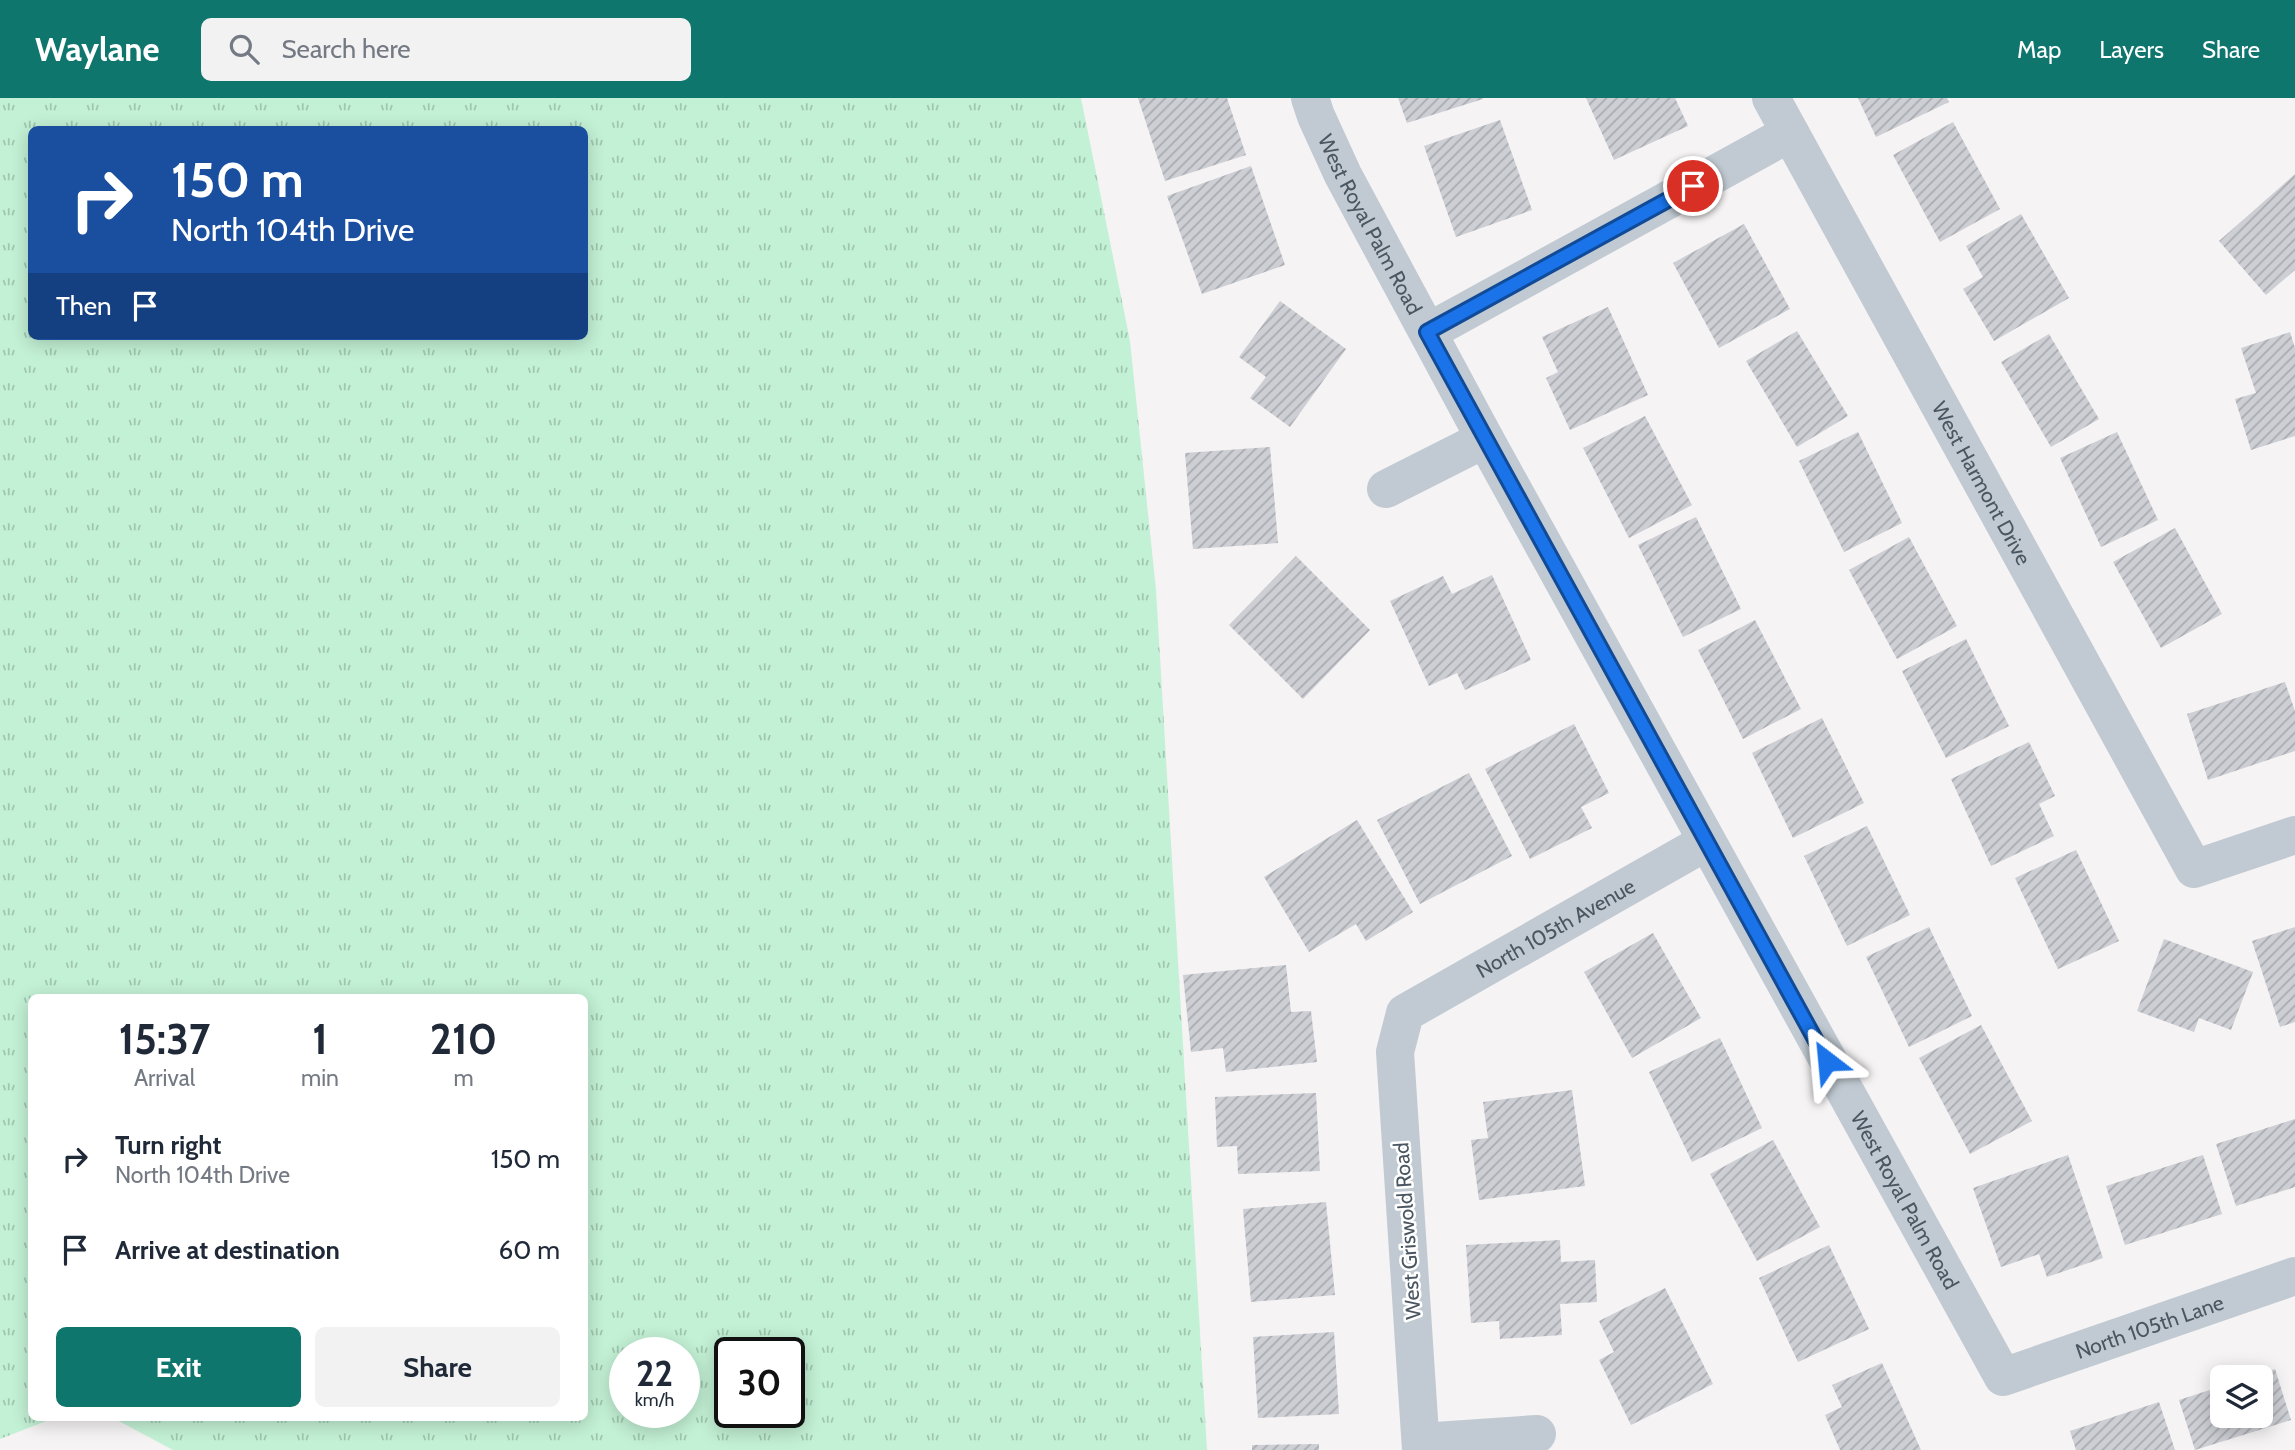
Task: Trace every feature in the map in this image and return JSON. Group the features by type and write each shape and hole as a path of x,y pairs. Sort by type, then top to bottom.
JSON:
{"street":[{"name":"West Royal Palm Road","path":"1310,98 1343,175 1427,332 2003,1377"},
{"name":"West Harmont Drive","path":"1771,98 2194,869 2295,835"},
{"path":"1427,332 1790,133"},
{"path":"1386,489 1485,439"},
{"name":"North 105th Avenue","path":"1405,1013 1706,842"},
{"name":"West Griswold Road","path":"1405,1013 1395,1052 1421,1446"},
{"name":"North 105th Lane","path":"2003,1377 2295,1276"},
{"path":"1421,1446 1537,1434"}],"green space":[{"path":"0,98 1081,98 1130,341 1156,590 1207,1450 173,1450 119,1421 588,1421 588,994 28,994 28,1421 46,1421 0,1439"}],"building":[{"path":"1138,98 1227,98 1246,155 1165,181"},
{"path":"1398,98 1483,98 1483,99 1407,123"},
{"path":"1586,98 1675,98 1688,126 1614,160"},
{"path":"1858,98 1947,98 1949,102 1876,137"},
{"path":"1500,120 1532,210 1456,237 1424,146"},
{"path":"1953,122 2000,209 1940,242 1893,155"},
{"path":"1251,166 1285,265 1202,294 1167,196"},
{"path":"2295,174 2295,270 2266,295 2219,241"},
{"path":"2021,214 2069,298 1994,341 1963,289 1983,277 1966,246"},
{"path":"1744,224 1790,309 1719,348 1673,263"},
{"path":"1280,301 1346,349 1290,427 1250,398 1266,377 1239,357"},
{"path":"1608,307 1648,395 1570,430 1546,378 1558,372 1542,337"},
{"path":"1797,331 1848,416 1797,447 1746,361"},
{"path":"2290,332 2295,348 2295,436 2251,450 2235,399 2256,393 2241,348"},
{"path":"2049,334 2099,419 2051,447 2001,362"},
{"path":"1645,416 1692,505 1629,538 1583,448"},
{"path":"1858,432 1902,523 1844,552 1799,461"},
{"path":"2117,432 2158,520 2101,547 2060,458"},
{"path":"1270,447 1278,543 1193,549 1185,453"},
{"path":"1696,517 1741,609 1683,637 1638,545"},
{"path":"2175,528 2222,614 2161,648 2113,562"},
{"path":"1909,537 1957,626 1897,659 1849,570"},
{"path":"1296,556 1370,630 1303,699 1229,625"},
{"path":"1492,575 1531,660 1465,690 1457,673 1429,686 1390,601 1443,576 1452,594"},
{"path":"1755,620 1801,709 1743,739 1698,650"},
{"path":"1966,639 2009,726 1946,758 1902,671"},
{"path":"2285,682 2295,711 2295,751 2208,780 2187,714"},
{"path":"1822,718 1864,803 1793,838 1752,753"},
{"path":"1574,724 1609,793 1581,807 1592,828 1530,859 1485,769"},
{"path":"2029,742 2055,796 2039,804 2054,836 1991,866 1951,779"},
{"path":"1469,773 1512,856 1420,904 1377,820"},
{"path":"1357,820 1413,912 1366,941 1356,924 1309,952 1264,877"},
{"path":"1867,826 1910,915 1847,946 1804,856"},
{"path":"2076,850 2119,941 2058,969 2015,878"},
{"path":"1929,927 1972,1016 1909,1047 1866,957"},
{"path":"2295,927 2295,1022 2280,1027 2252,941"},
{"path":"1653,933 1701,1018 1632,1058 1584,972"},
{"path":"2164,939 2253,972 2231,1030 2199,1018 2194,1032 2137,1011"},
{"path":"1286,965 1291,1012 1311,1011 1317,1062 1226,1072 1223,1048 1191,1052 1183,975"},
{"path":"1981,1025 2032,1121 1970,1154 1919,1058"},
{"path":"1720,1038 1762,1128 1692,1162 1649,1072"},
{"path":"1572,1090 1585,1186 1479,1200 1471,1140 1488,1138 1483,1102"},
{"path":"1316,1093 1320,1171 1238,1174 1237,1146 1217,1147 1215,1097"},
{"path":"2295,1119 2295,1187 2236,1206 2216,1144"},
{"path":"1773,1140 1820,1227 1757,1261 1710,1174"},
{"path":"2068,1155 2103,1258 2047,1277 2039,1254 2001,1267 1973,1188"},
{"path":"2203,1155 2222,1214 2125,1245 2106,1186"},
{"path":"1326,1202 1335,1295 1251,1302 1243,1209"},
{"path":"1560,1240 1561,1262 1595,1260 1597,1302 1560,1304 1562,1335 1500,1339 1499,1321 1471,1323 1466,1245"},
{"path":"1829,1245 1869,1329 1798,1362 1759,1278"},
{"path":"1665,1288 1713,1384 1631,1425 1599,1360 1614,1352 1599,1321"},
{"path":"1334,1332 1339,1414 1258,1418 1253,1337"},
{"path":"1882,1363 1921,1450 1840,1450 1825,1415 1842,1407 1832,1385"},
{"path":"2275,1369 2291,1420 2273,1426"},
{"path":"2210,1390 2210,1428 2265,1428 2195,1450 2179,1400"},
{"path":"2159,1402 2175,1450 2076,1450 2070,1431"},
{"path":"1319,1444 1319,1450 1252,1450 1252,1445"}],"route":[{"path":"1693,186 1427,332 1827,1061"}]}
